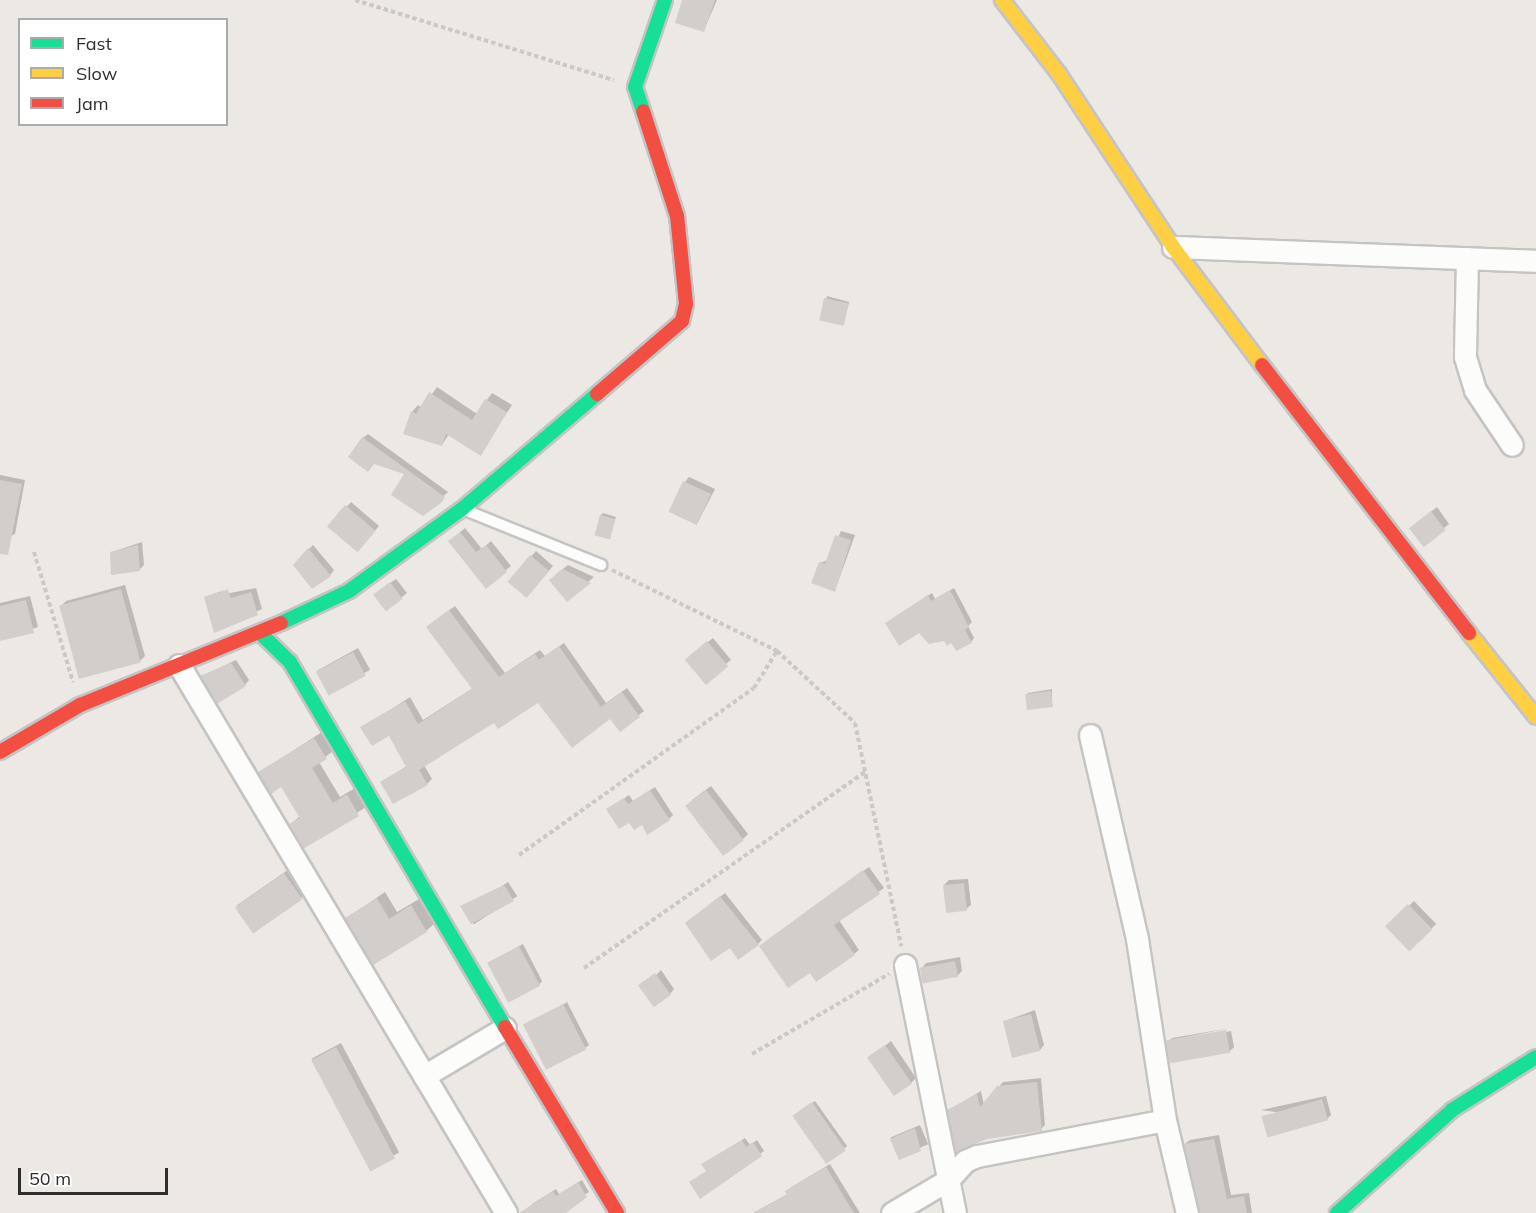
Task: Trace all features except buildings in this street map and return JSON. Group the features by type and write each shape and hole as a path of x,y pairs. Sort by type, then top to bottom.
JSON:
{"street":[{"path":"0,752 80,705 260,633 349,591 462,509 682,321 686,304 677,216 635,87 665,0"},
{"path":"1002,0 1059,74 1173,247 1410,559 1536,717"},
{"path":"1173,247 1536,261"},
{"path":"1467,258 1465,357 1475,390 1512,445"},
{"path":"260,633 290,662 505,1028 617,1213"},
{"path":"179,665 506,1213"},
{"path":"1090,735 1137,939 1165,1120 1187,1213"},
{"path":"905,965 955,1213"},
{"path":"424,1076 505,1028"},
{"path":"1337,1213 1452,1110 1536,1057"},
{"path":"892,1213 948,1180 965,1161 977,1156 1165,1120"}],"lane":[{"path":"462,509 601,565"}],"path":[{"path":"355,0 635,87"},
{"path":"34,552 80,705"},
{"path":"601,565 777,651 855,723 905,965 752,1054"},
{"path":"519,855 754,688 777,651"},
{"path":"584,968 865,772"}],"traffic: fast":[{"path":"643,111 635,87 665,0"},
{"path":"281,623 349,591 462,509 597,394"},
{"path":"260,633 290,662 505,1027"},
{"path":"1337,1213 1452,1110 1536,1057"}],"traffic: slow":[{"path":"1002,0 1059,74 1173,247 1262,365"},
{"path":"1469,633 1536,717"}],"traffic: jam":[{"path":"597,394 682,321 686,304 677,216 643,111"},
{"path":"1262,365 1469,633"},
{"path":"0,752 80,705 281,623"},
{"path":"505,1027 617,1213"}]}
